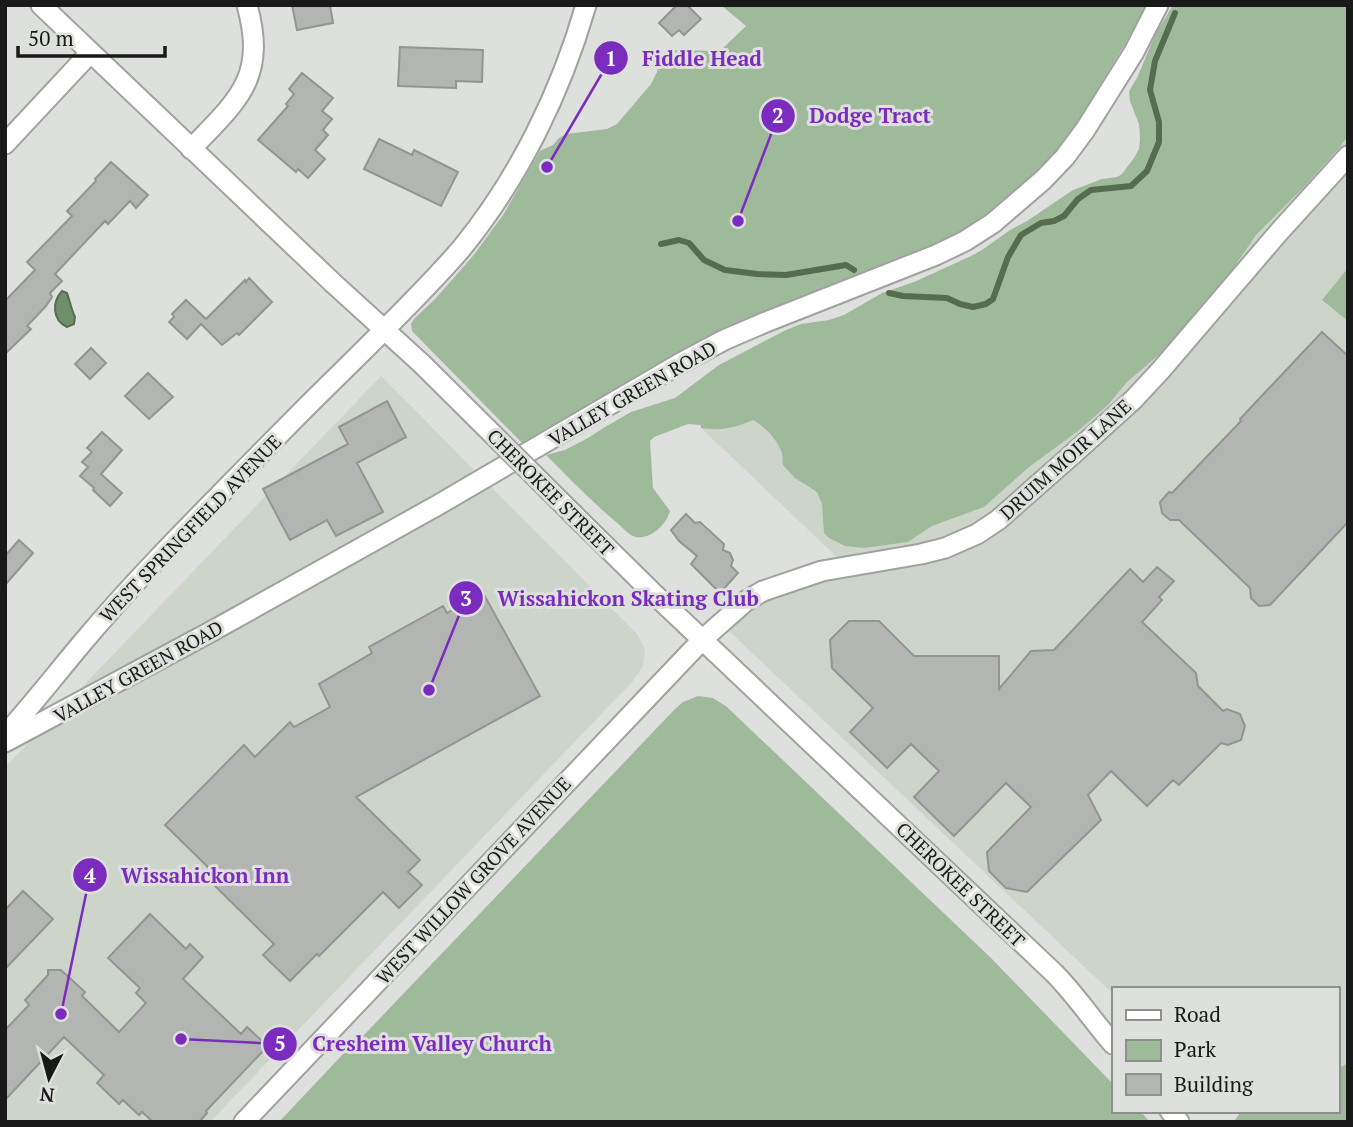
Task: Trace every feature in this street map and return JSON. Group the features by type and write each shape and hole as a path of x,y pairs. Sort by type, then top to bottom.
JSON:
{"street":[{"path":"191,149 239,97 248,80 254,43 247,5"},
{"name":"WEST SPRINGFIELD AVENUE","path":"5,735 130,590 276,437 412,303 462,247 506,186 524,154 556,90 586,5"},
{"name":"VALLEY GREEN ROAD","path":"5,742 438,505 724,340 936,255 993,223 1043,180 1085,130 1134,52 1158,5"},
{"name":"CHEROKEE STREET","path":"42,6 333,283 385,329 575,516 1054,973 1112,1043"},
{"path":"5,144 90,53"},
{"name":"DRUIM MOIR LANE","path":"703,639 746,601 763,591 822,571 945,548 977,534 998,520 1133,400 1348,156"},
{"name":"WEST WILLOW GROVE AVENUE","path":"244,1122 703,639"}],"shaded area":[{"path":"1348,57 1348,1122 1249,1122 1240,1113 1339,1113 1339,987 1112,987 1112,993 712,615 746,592 841,561 701,428 972,371"},
{"path":"62,291 67,293 75,317 74,324 67,327 58,320 55,310 56,300"},
{"path":"381,376 638,635 645,650 643,666 633,681 210,1122 5,1122 5,767"}],"green space":[{"path":"721,5 1146,5 1126,43 1066,139 1026,183 980,219 947,240 524,445 412,331 411,324 473,256 503,215 540,151 566,134 607,129 617,124 651,84 661,56 667,50 720,51 746,26"},
{"path":"1173,5 1348,5 1348,136 1303,188 1256,235 1226,279 1169,346 1127,382 1108,405 1029,467 984,507 932,526 908,542 864,548 845,546 824,533 822,504 817,492 795,478 783,465 780,448 762,426 753,420 722,429 688,424 650,441 653,488 670,511 665,522 656,531 639,537 627,532 546,455 565,450 631,412 675,398 719,365 786,330 844,315 882,293 914,282 971,256 1073,190 1122,174 1139,149 1140,139 1139,124 1129,91 1156,33"},
{"path":"1348,268 1348,321 1322,300"},
{"path":"698,696 713,698 727,707 991,958 1112,1083 1112,1113 1142,1113 1150,1122 279,1122 683,702"},
{"path":"1348,1063 1348,1122 1234,1122 1240,1113 1339,1113 1339,1068"}],"building":[{"path":"292,5 330,5 333,23 297,30"},
{"path":"677,5 687,5 701,19 684,35 679,30 672,36 659,23"},
{"path":"400,47 483,50 482,82 456,81 456,88 398,86"},
{"path":"302,73 333,98 322,111 332,119 323,130 328,135 315,150 325,159 308,178 298,169 296,172 258,140 288,106 286,104 294,94 289,89"},
{"path":"379,139 412,155 414,150 458,172 441,206 364,169"},
{"path":"111,162 148,195 136,208 130,201 108,224 105,221 55,274 62,281 50,293 52,297 27,326 31,329 5,354 5,301 35,270 27,262 72,216 67,211"},
{"path":"249,278 272,302 239,335 237,333 222,345 201,324 187,339 169,322 174,317 172,314 186,300 206,319"},
{"path":"1322,332 1348,356 1348,522 1270,605 1259,606 1251,598 1250,588 1179,520 1170,520 1162,513 1160,502 1169,492 1172,493 1241,421"},
{"path":"91,348 106,363 90,379 75,364"},
{"path":"148,373 173,397 149,419 125,396"},
{"path":"387,401 406,437 357,463 383,512 336,536 327,520 290,540 263,489 348,444 339,427"},
{"path":"102,432 122,450 101,474 122,493 110,506 80,476 88,467 82,462 92,452 87,448"},
{"path":"686,514 695,523 700,522 724,544 723,550 730,553 733,560 731,566 738,573 720,593 691,564 697,556 679,541 671,530"},
{"path":"19,540 33,553 5,585 5,556"},
{"path":"1157,567 1174,581 1159,597 1162,600 1142,622 1196,673 1198,686 1223,711 1227,709 1240,714 1245,726 1241,740 1228,745 1221,743 1179,785 1173,780 1147,806 1111,771 1088,795 1101,820 1027,892 1006,888 989,871 987,852 1031,807 1006,783 954,836 914,797 939,771 911,744 887,768 850,732 873,708 832,668 830,640 849,621 879,621 914,656 999,656 999,689 1031,651 1054,650 1130,569 1143,582"},
{"path":"483,593 540,696 356,797 420,860 408,872 422,885 399,908 383,892 290,981 263,955 274,944 210,881 216,875 165,825 244,745 255,757 290,722 294,727 330,707 319,684 372,653 369,647 443,606 447,613"},
{"path":"23,891 53,919 5,969 5,910"},
{"path":"150,914 186,949 190,944 203,957 183,979 241,1034 247,1027 264,1043 264,1050 206,1111 199,1122 153,1122 142,1112 139,1115 123,1100 119,1104 97,1083 104,1075 64,1037 5,1100 5,1030 29,1005 25,1000 48,975 48,970 61,970 85,992 82,996 119,1032 146,1003 136,993 140,988 108,958"}],"waterway":[{"path":"889,293 947,298 973,307 986,304 993,299 1008,257 1021,235 1041,223 1064,216 1078,199 1091,190 1131,186 1147,171 1159,142 1159,122 1150,90 1155,61 1175,13"},
{"path":"661,244 679,240 689,243 704,260 725,270 786,275 846,265 854,270"}],"place":[{"name":"Fiddle Head","path":"547,167"},
{"name":"Dodge Tract","path":"738,221"},
{"name":"Wissahickon Skating Club","path":"429,690"},
{"name":"Wissahickon Inn","path":"61,1014"},
{"name":"Cresheim Valley Church","path":"181,1039"}]}
